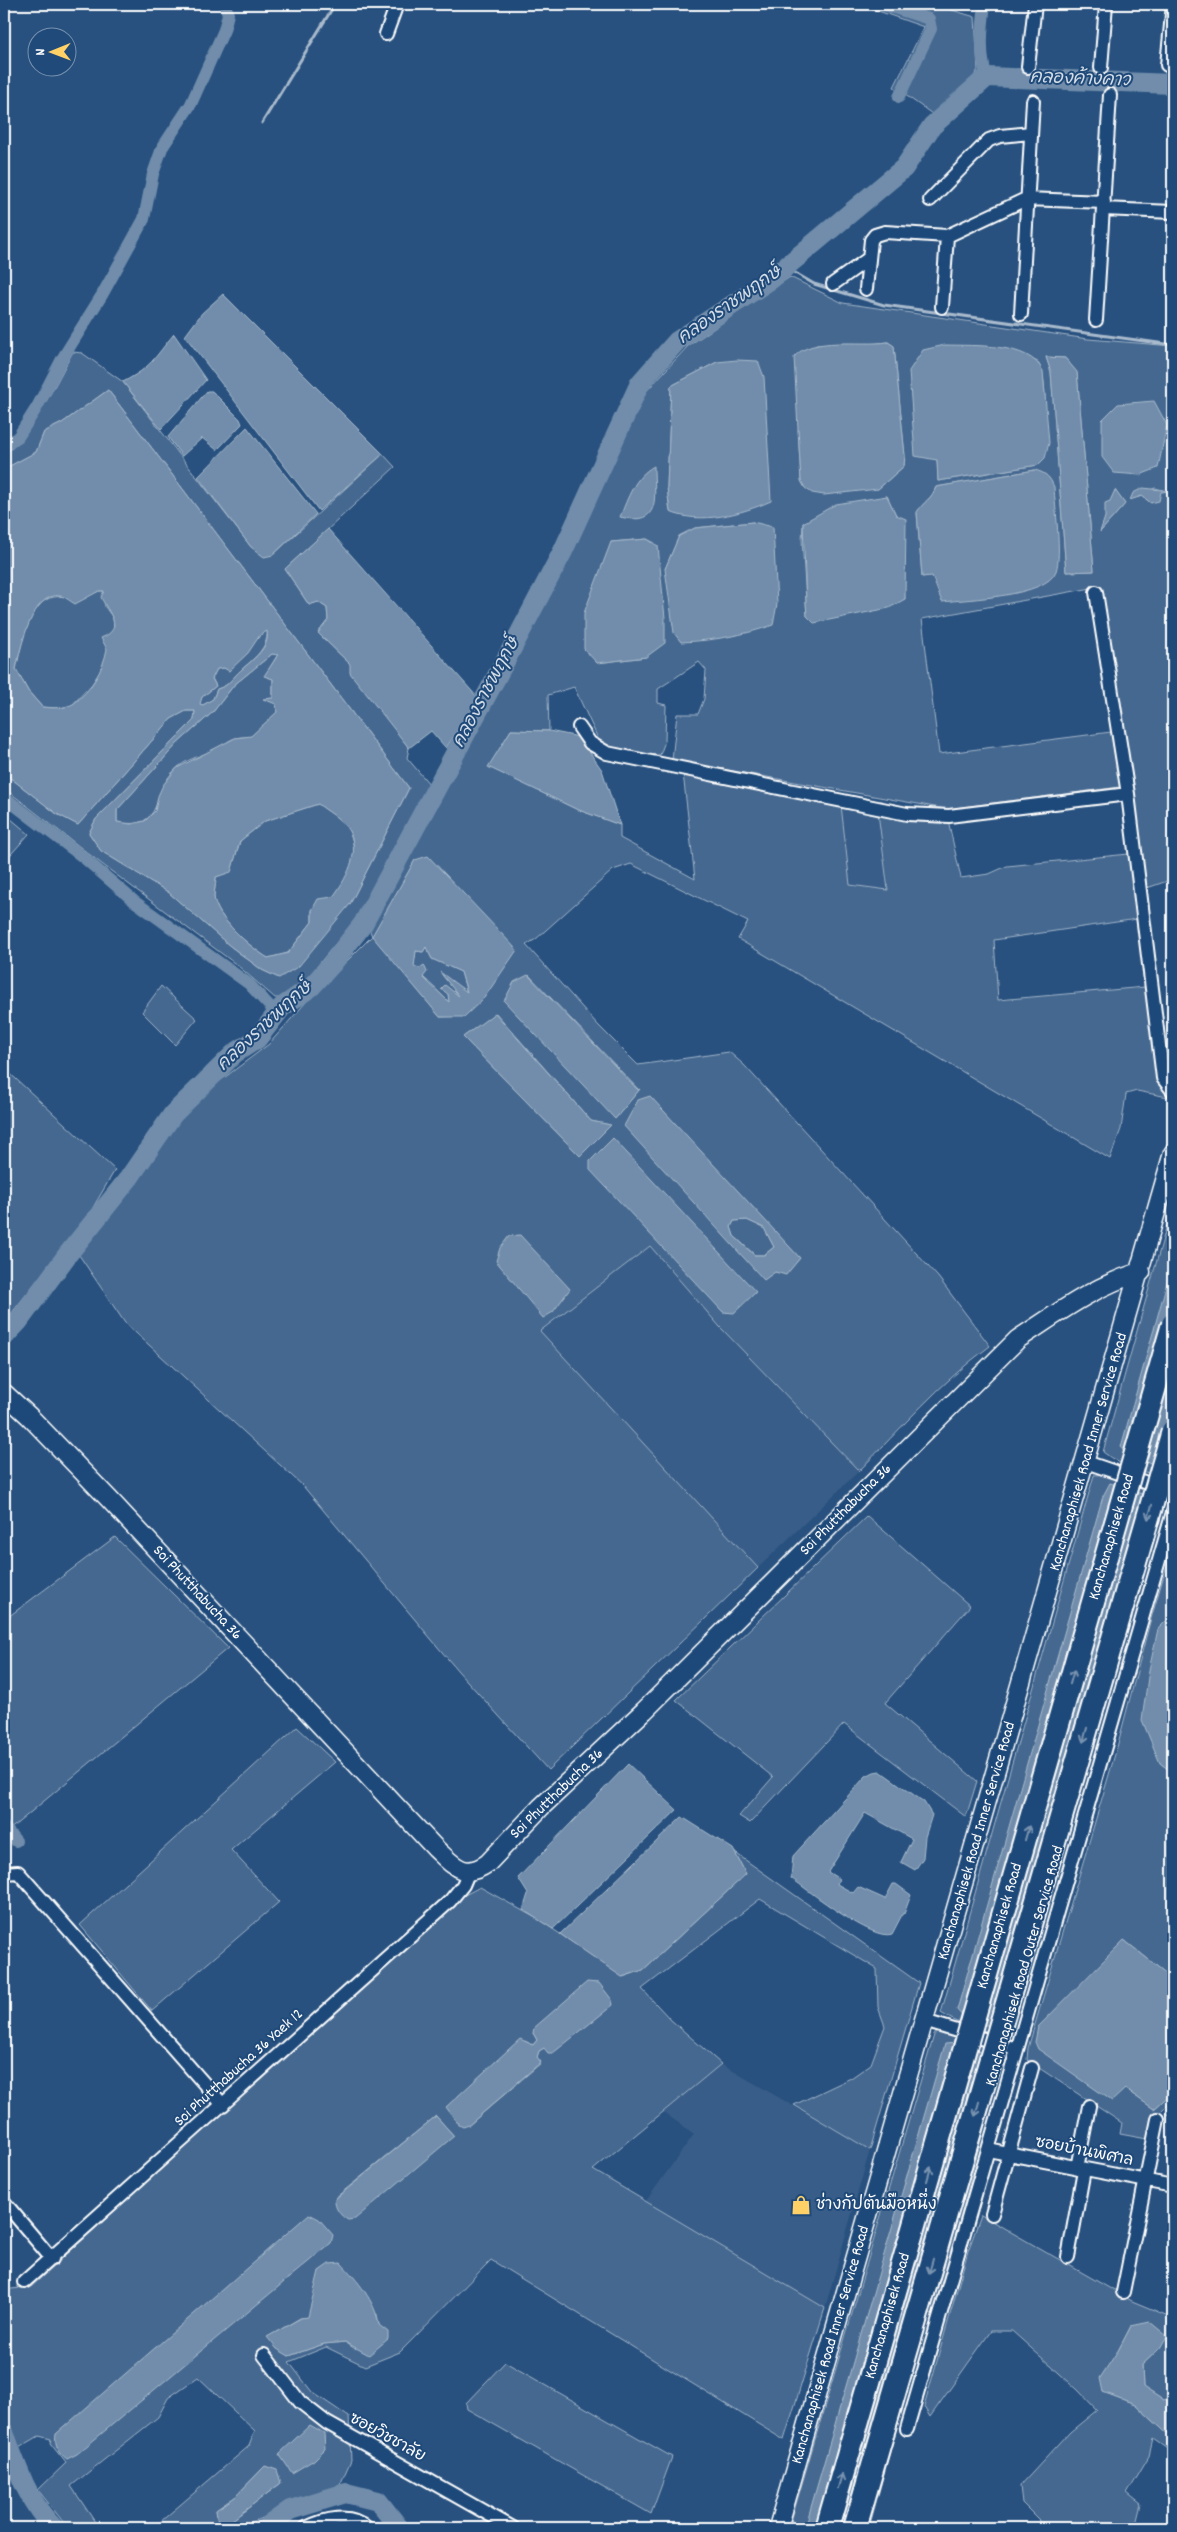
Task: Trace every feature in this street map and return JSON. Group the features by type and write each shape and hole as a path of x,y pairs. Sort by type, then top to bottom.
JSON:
{"highway":[{"name":"Kanchanaphisek Road","path":"826,2528 1173,1324"},
{"name":"Kanchanaphisek Road","path":"855,2528 1173,1431"}],"street":[{"path":"386,34 397,4"},
{"path":"1028,67 1036,4"},
{"path":"1101,68 1106,4"},
{"path":"1167,65 1173,4"},
{"path":"1096,320 1110,95"},
{"path":"1021,314 1033,101"},
{"path":"930,200 989,140 1000,136 1030,133"},
{"path":"866,289 868,259 872,240 875,235 884,232 947,236 1026,199 1173,212"},
{"path":"942,307 947,236"},
{"path":"833,284 868,259"},
{"path":"1096,592 1128,794 1163,1078 1173,1092"},
{"path":"579,727 590,742 607,753 907,814 948,816 1128,794"},
{"name":"Kanchanaphisek Road Inner Service Road","path":"778,2528 1141,1272 1173,1153"},
{"name":"Soi Phutthabucha 36","path":"4,1393 29,1416 109,1499 436,1849 458,1869 468,1871 480,1869 488,1863 541,1807 651,1704 1018,1339 1078,1299 1127,1276 1141,1272"},
{"path":"1086,1462 1173,1492"},
{"name":"Kanchanaphisek Road Outer Service Road","path":"907,2430 1173,1512"},
{"name":"Soi Phutthabucha 36 Yaek 12","path":"24,2282 52,2259 450,1901 462,1885 468,1871"},
{"path":"4,1873 18,1872 223,2105"},
{"path":"924,2021 1017,2049"},
{"path":"992,2214 1032,2068"},
{"path":"1068,2258 1090,2106"},
{"path":"1124,2292 1158,2119"},
{"name":"ซอยบ้านพิศาล","path":"988,2150 1173,2186"},
{"path":"4,2202 52,2259"},
{"name":"ซอยวิชชาลัย","path":"264,2355 300,2402 327,2423 513,2528"},
{"path":"306,2528 328,2521 348,2518 361,2523 367,2528"}],"shaded area":[{"path":"858,4 932,4 975,17 978,70 963,93 935,116 894,87 924,27"},
{"path":"790,277 843,303 1088,339 1173,346 1173,879 1147,888 1097,587 922,619 939,754 1111,732 1120,787 946,809 672,760 677,714 698,714 704,699 706,670 699,662 658,689 658,703 666,705 665,741 660,755 642,755 601,745 574,687 548,695 549,731 511,730 489,767 576,809 620,825 620,838 695,879 683,773 841,805 850,885 888,890 878,813 948,820 961,878 989,874 1007,866 1129,854 1137,919 994,940 998,1000 1145,987 1162,1089 1173,1098 1137,1091 1126,1094 1121,1129 1110,1159 738,939 748,922 631,864 613,870 536,939 526,945 598,1025 638,1065 729,1052 744,1065 938,1277 990,1346 938,1390 859,1471 720,1327 650,1246 540,1331 758,1568 548,1770 458,1671 303,1486 125,1323 79,1255 167,1135 204,1093 269,1044 307,1001 372,936 368,926 503,683 642,396 688,346","holes":["888,342 894,346 905,456 904,466 878,489 801,481 798,430 816,345","1013,351 1038,362 1042,373 1045,398 1038,465 938,481 937,460","1046,357 1065,358 1077,373 1094,571 1066,572 1051,372","717,362 670,511 667,487 671,386","1035,470 936,582 932,575 922,577 917,513 936,487","1155,488 1167,491 1161,491 1151,503 1142,496 1131,499","1115,491 1125,504 1101,531","887,496 896,515 905,599 807,616 802,540 803,523","753,522 665,569 679,536 695,528","647,539 655,543 646,657 597,663 611,542","415,860 484,998 464,1016 440,1017 373,936","529,975 639,1090 615,1119","496,1013 591,1121 610,1125 580,1156 463,1037","638,1100 800,1258 786,1274 775,1272 764,1279"]},
{"path":"223,294 383,454 319,511 185,336 202,313"},
{"path":"174,334 206,380 161,429 123,382 147,366"},
{"path":"888,342 894,346 905,456 904,466 878,489 824,495 812,493 805,488 801,481 794,357 802,350 824,344"},
{"path":"945,345 985,346 1013,350 1026,355 1036,362 1043,371 1049,443 1045,458 1038,465 938,481 937,460 915,456 909,371 923,350"},
{"path":"73,352 82,353 123,382 251,547 273,555 383,454 395,467 285,569 309,605 318,602 327,608 328,620 318,633 350,664 409,748 407,758 430,785 421,807 363,910 296,992 284,998 275,998 237,965 4,788 4,773 57,814 78,825 171,719 186,711 195,711 194,720 96,819 89,833 101,851 168,892 230,946 262,970 279,978 350,904 409,788 108,390 62,423 44,432 36,452 4,469 4,454 14,447 33,423"},
{"path":"1046,357 1065,358 1077,372 1094,571 1066,572 1051,372"},
{"path":"737,360 758,361 764,377 771,501 734,514 708,518 682,516 670,512 667,487 671,386 717,362"},
{"path":"108,390 409,788 350,904 299,966 279,978 262,970 230,946 168,892 101,851 89,833 96,819 194,720 195,711 186,711 171,719 78,825 57,814 4,773 4,469 36,452 44,432 62,423","holes":["99,591 104,591 101,597 111,614 114,625 113,630 101,638 107,649 105,657 91,686 73,704 54,708 42,707 28,691 16,669 24,636 35,611 42,602 51,597 61,596 75,604","267,631 265,644 257,656 228,684 217,689 213,699 203,705 200,704 202,697 216,686 212,679 217,669 224,668 229,671 248,653 260,635","272,654 278,655 264,676 273,679 273,698 263,699 276,704 277,712 251,736 235,738 177,768 163,785 158,796 155,811 145,821 131,824 117,822 117,810 178,743 213,712 234,685","318,804 343,823 350,832 353,841 352,861 349,870 333,897 318,899 312,910 312,922 288,953 268,958 244,940 227,923 216,905 214,897 216,877 231,872 240,841 265,821"]},
{"path":"207,391 212,391 240,419 242,424 217,450 202,438 182,456 168,437"},
{"path":"1154,401 1167,425 1158,468 1140,475 1114,473 1102,457 1102,420 1118,404"},
{"path":"247,427 316,514 273,555 264,557 251,547 198,477"},
{"path":"654,466 655,498 650,513 634,519 620,517 629,495 641,476"},
{"path":"1035,470 1047,476 1054,487 1058,563 1056,571 1050,580 1023,591 1005,595 942,602 932,576 922,577 917,512 919,509 932,495 936,487"},
{"path":"1143,488 1171,491 1161,492 1159,501 1151,503 1142,496 1130,500 1133,493"},
{"path":"1115,490 1125,504 1100,532 1105,517 1105,503 1110,501"},
{"path":"887,496 896,515 906,519 905,599 889,608 814,623 807,616 803,523 836,504"},
{"path":"753,522 773,527 777,604 773,625 728,637 681,642 674,633 665,569 679,536 695,528"},
{"path":"328,529 478,698 446,748 431,731 409,748 350,673 350,664 318,633 328,620 327,608 318,602 309,605 285,569"},
{"path":"647,539 658,546 665,618 665,643 646,657 597,663 584,649 584,613 611,542"},
{"path":"104,591 105,607 113,618 114,628 103,667 92,684 72,705 60,708 42,707 28,691 16,669 23,638 32,616 45,600"},
{"path":"267,630 265,644 257,656 228,684 217,689 213,699 203,705 199,704 202,697 216,686 212,678 217,669 224,668 229,671 262,633"},
{"path":"272,654 278,654 265,676 273,679 273,698 265,699 276,704 277,712 252,736 232,739 215,750 178,767 169,776 151,815 144,821 133,823 117,822 117,810 178,743 213,712 234,685"},
{"path":"511,730 549,731 579,737 602,770 620,825 576,809 488,767"},
{"path":"318,804 340,820 349,832 353,841 354,851 350,872 339,890 332,897 312,910 312,922 288,953 268,958 235,932 221,914 214,897 216,877 231,871 240,841 265,821"},
{"path":"841,805 878,813 888,890 850,885"},
{"path":"4,813 29,834 4,862"},
{"path":"428,856 517,950 484,998 464,1017 440,1017 372,936 415,860","holes":["426,947 432,959 461,972 467,992 440,972 459,996 445,985 441,989 448,994 449,1002 423,977 427,972 424,965 420,968 414,967 416,951 423,952"]},
{"path":"426,947 432,959 461,972 467,993 442,975 462,998 448,994 450,1003 423,977 424,966 420,968 413,966 416,951 423,952"},
{"path":"528,975 638,1090 640,1089 615,1119 504,1001 514,982"},
{"path":"161,986 197,1019 175,1045 142,1012"},
{"path":"495,1013 591,1121 611,1125 580,1156 463,1037"},
{"path":"4,1068 115,1170 91,1211 4,1323"},
{"path":"650,1096 800,1258 786,1275 775,1272 764,1280 624,1126 638,1100","holes":["747,1220 764,1228 774,1247 764,1255 754,1255 734,1236 731,1227 734,1221"]},
{"path":"613,1138 756,1292 734,1313 723,1312 590,1170 590,1161"},
{"path":"1173,1203 1173,1477 1154,1474 1127,1466 1103,1452"},
{"path":"747,1220 764,1228 774,1247 764,1255 755,1255 734,1236 731,1227 734,1221"},
{"path":"520,1235 570,1289 553,1312 543,1318 496,1261 500,1248 509,1236"},
{"path":"650,1246 720,1327 859,1471 758,1568 539,1332"},
{"path":"1173,1261 1173,1457 1156,1463 1145,1462 1127,1458 1121,1447"},
{"path":"1110,1474 1167,1495 1010,2035 983,2030 957,2022 941,2013 1094,1475"},
{"path":"1110,1483 1159,1500 1008,2026 980,2024 967,2019 957,2010 1103,1496"},
{"path":"867,1516 970,1606 885,1703 977,1781 966,1817 844,1724 750,1823 739,1816 773,1777 676,1700"},
{"path":"115,1537 228,1648 8,1831 4,1825 4,1620"},
{"path":"1173,1545 1173,1614 1162,1625 1160,1763 1173,1773 1173,1979 1124,1940 1125,2089 1154,2109 1173,2092 1173,2116 1167,2115 1169,2104 1150,2123 1147,2139 1120,2134 1122,2123 1027,2060 1028,2048 1116,1751 1150,1622"},
{"path":"1173,1614 1173,1773 1160,1763 1142,1720 1149,1670 1158,1629"},
{"path":"297,1727 335,1762 231,1850 279,1902 152,2011 80,1925"},
{"path":"628,1764 677,1810 553,1929 523,1910 528,1894 518,1878"},
{"path":"880,1771 924,1802 932,1815 925,1837 923,1858 915,1870 901,1862 912,1839 865,1813 828,1872 839,1879 837,1884 853,1893 858,1887 885,1899 893,1884 896,1884 911,1895 904,1914 892,1934 883,1934 856,1923 791,1878 793,1856 866,1776"},
{"path":"682,1817 733,1849 746,1874 643,1970 622,1977 560,1934"},
{"path":"734,1852 919,1983 870,2150 794,2105 851,2078 871,2064 885,2026 878,2007 877,1969 760,1899 642,1989 671,2020 721,2064 593,2170 825,2308 784,2440 491,2260 400,2352 365,2366 326,2347 289,2362 312,2392 349,2417 351,2460 339,2487 237,2528 153,2528 249,2446 255,2431 198,2377 168,2398 158,2417 71,2486 99,2528 68,2528 38,2490 66,2463 50,2443 51,2439 39,2436 17,2449 4,2410 4,2294 11,2289 31,2287 182,2149 445,1915 461,1897 480,1887 541,1921 623,1977 643,1970 746,1874","holes":["533,2033 544,2048 539,2051 537,2057 541,2063 469,2125 525,2041 533,2045 537,2040","436,2116 454,2136 335,2198","377,2314 379,2325 355,2349 345,2342 324,2344 289,2356 268,2337 300,2318","265,2466 281,2483 231,2521 218,2523 216,2510 235,2497"]},
{"path":"1124,1940 1173,1979 1173,2092 1154,2109 1125,2089 1112,2101 1038,2049 1035,2042 1038,2027"},
{"path":"587,1982 599,1983 612,2000 613,2005 553,2053 548,2053 544,2048 539,2051 537,2057 541,2062 469,2125 463,2127 459,2125 446,2107 520,2039 533,2045 537,2040 533,2033 534,2028"},
{"path":"939,2031 954,2034 1004,2053 942,2287 933,2315 928,2314 869,2528 789,2528 934,2035"},
{"path":"958,2043 998,2059 864,2528 805,2528 945,2044"},
{"path":"721,2064 870,2150 825,2308 646,2201 694,2134 663,2112"},
{"path":"436,2116 454,2136 355,2219 348,2220 342,2216 338,2211 335,2199"},
{"path":"309,2214 319,2219 333,2235 331,2243 77,2454 67,2459 62,2454 56,2445 56,2434"},
{"path":"981,2215 1132,2301 1173,2318 1173,2397 1163,2400 1143,2388 1142,2365 1160,2348 1131,2326 1119,2349 1103,2392 1135,2404 1173,2439 1173,2453 1153,2439 1149,2456 1127,2493 1141,2504 1135,2528 1047,2528 1022,2503 1020,2486 1070,2432 1097,2410 1078,2390 1012,2331 991,2331 930,2417 924,2407 968,2251"},
{"path":"341,2263 354,2277 370,2300 379,2325 388,2332 388,2339 369,2355 345,2342 324,2344 289,2356 277,2349 267,2337 301,2318 308,2317 319,2271 329,2264"},
{"path":"1150,2322 1167,2336 1160,2348 1142,2365 1143,2387 1163,2400 1173,2397 1173,2439 1135,2404 1103,2392 1100,2378 1131,2326"},
{"path":"505,2362 672,2457 651,2514 467,2409 466,2403"},
{"path":"310,2425 324,2433 325,2449 314,2460 292,2473 279,2454"},
{"path":"265,2466 277,2470 281,2483 231,2521 218,2524 216,2510 235,2497"}],"waterway":[{"path":"4,446 18,437 37,407 62,359 102,295 144,219 153,174 162,148 191,104 224,30 228,14 225,4"},
{"path":"262,123 335,4"},
{"path":"882,4 929,19 931,29 899,97"},
{"path":"985,4 982,50 987,77"},
{"name":"คลองราชพฤกษ์","path":"4,1337 18,1322 68,1254 129,1178 173,1114 235,1053 257,1039 282,1007 311,987 332,964 363,924 563,551 640,383 677,341 770,280 904,168 932,126 987,77 1173,84"},
{"path":"785,267 814,284 884,305 1173,345"},
{"path":"4,797 84,858 134,901 249,984 276,1013"},
{"path":"4,1827 16,1841"},
{"path":"4,2432 18,2470 30,2495 54,2528"},
{"path":"265,2528 290,2510 346,2493 378,2501 399,2528"}],"place":[{"name":"ช่างกัปตันมือหนึ่ง","path":"801,2205"}],"water label":[{"name":"คลองค้างคาว","path":"1080,80"}]}
